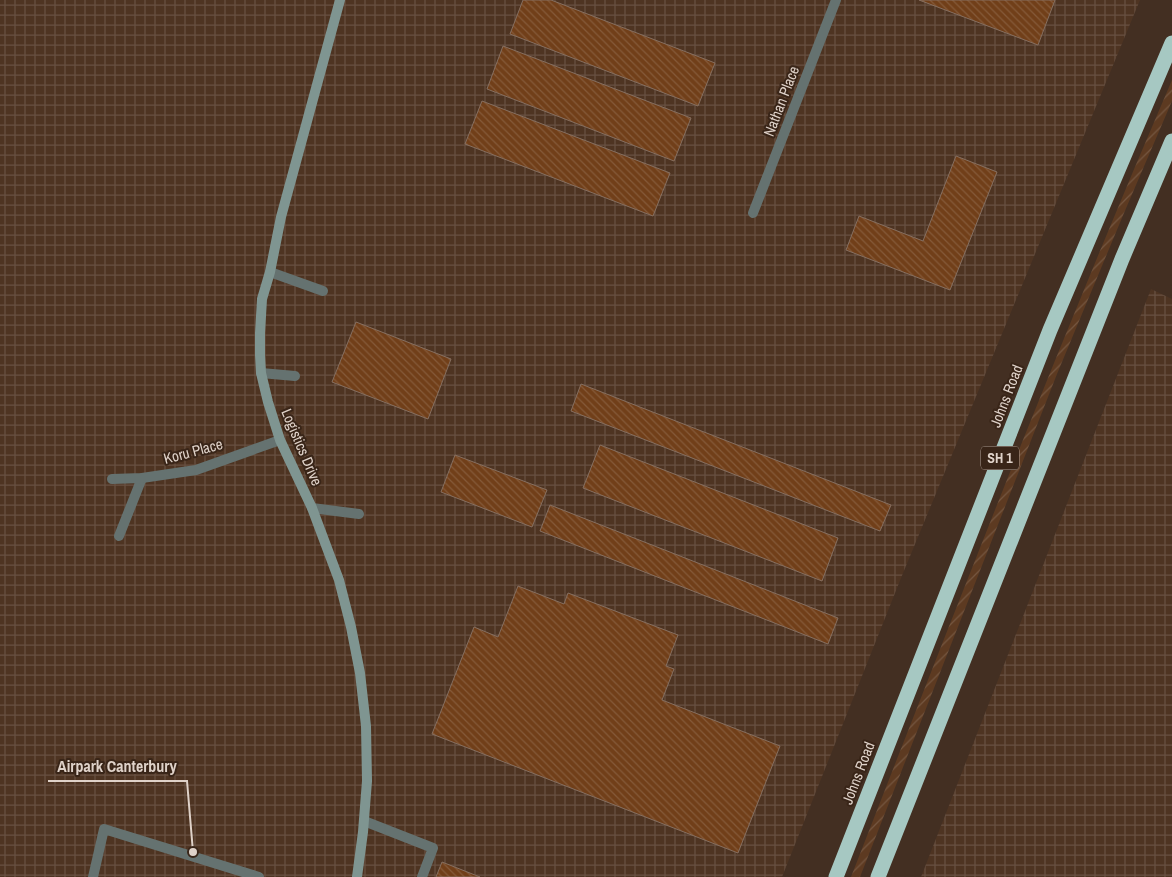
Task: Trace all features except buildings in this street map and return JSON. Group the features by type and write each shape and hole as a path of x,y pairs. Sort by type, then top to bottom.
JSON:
{"highway":[{"name":"Johns Road","path":"836,877 1050,330 1172,43"},
{"name":"SH 1","path":"878,877 1122,258 1172,141"}],"street":[{"name":"Logistics Drive","path":"340,0 281,217 270,272 262,299 260,373 280,440 312,508 339,580 360,673 366,726 366,781 364,821 357,877"},
{"name":"Nathan Place","path":"753,212 836,0"},
{"path":"270,272 323,291"},
{"path":"260,373 295,376"},
{"name":"Koru Place","path":"112,479 142,478 196,470 280,440"},
{"path":"119,536 142,478"},
{"path":"312,508 359,514"},
{"path":"364,821 433,848 422,877"},
{"path":"93,877 104,829 259,877"}],"shaded area":[{"path":"0,0 1140,0 901,578 782,877 0,877"},
{"path":"1172,80 1172,101 1057,374 860,877 851,877 1048,377"},
{"path":"1151,289 1172,299 1172,877 921,877"}],"place":[{"name":"Airpark Canterbury","path":"193,852"}]}
